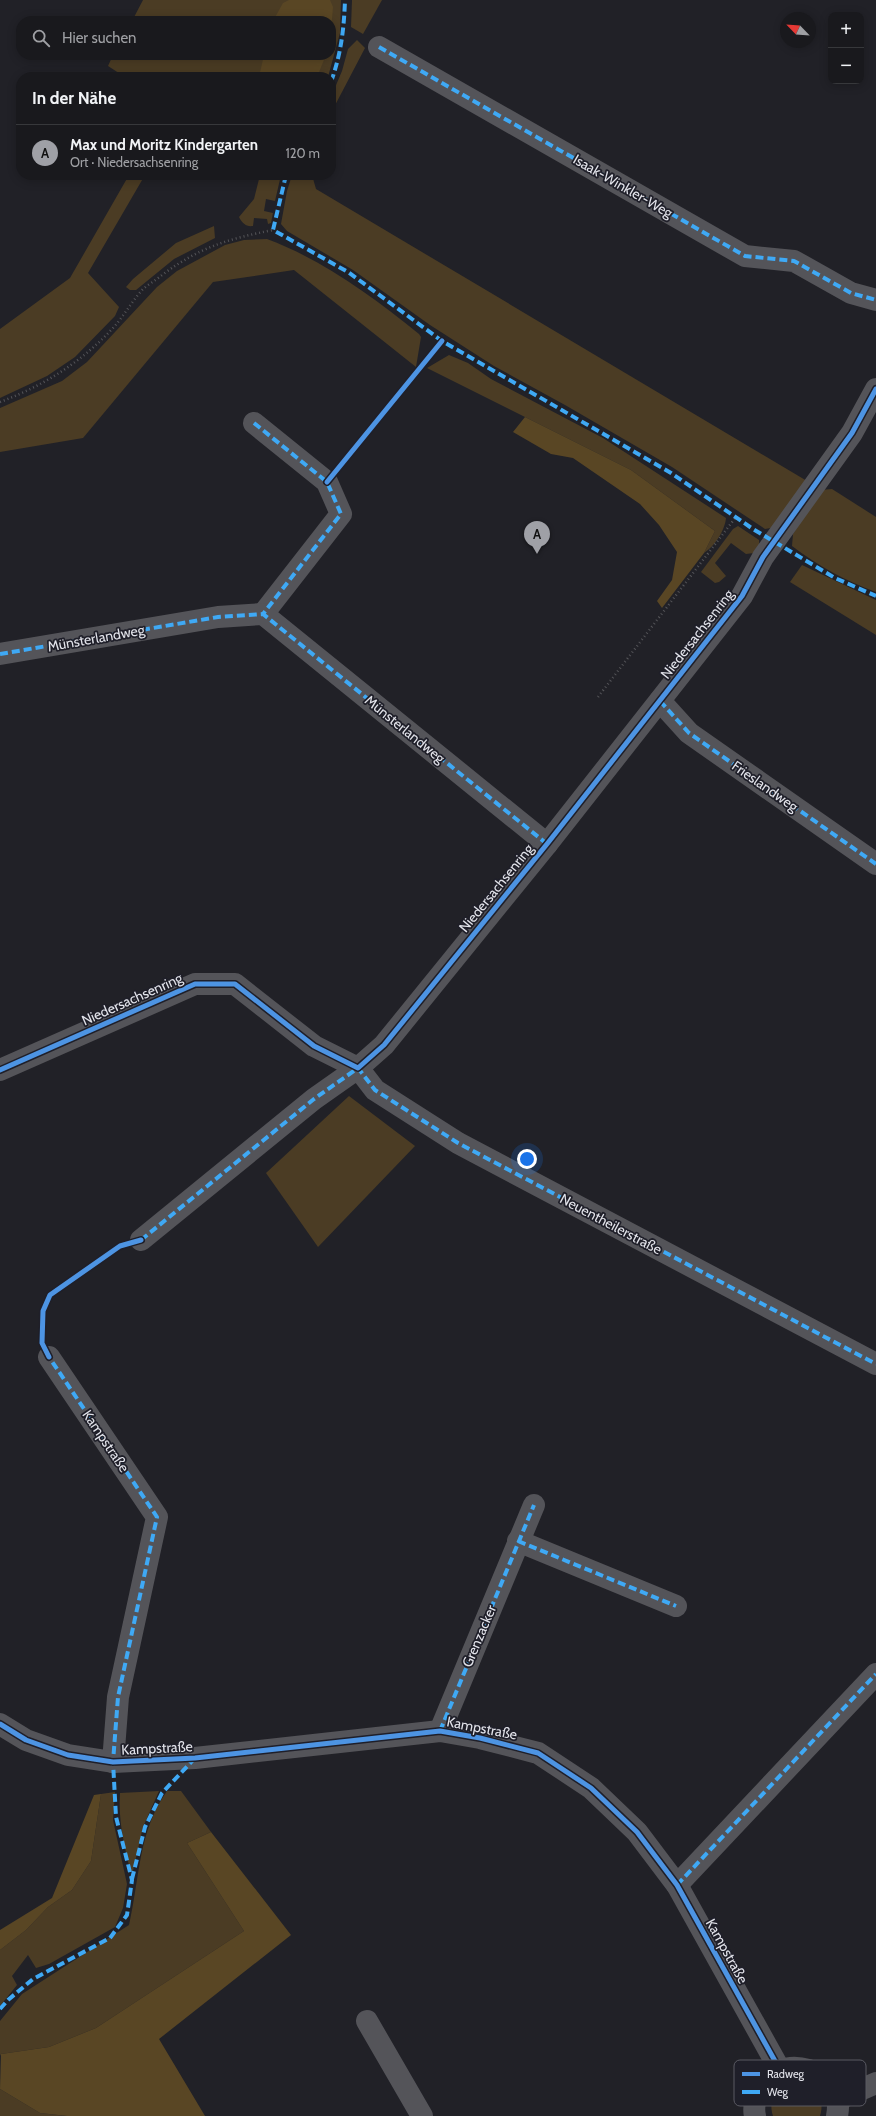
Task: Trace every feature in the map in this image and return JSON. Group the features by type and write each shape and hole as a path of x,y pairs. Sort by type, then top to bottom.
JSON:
{"street":[{"name":"Isaak-Winkler-Weg","path":"379,47 745,256 794,261 851,293 876,300"},
{"name":"Niedersachsenring","path":"141,1240 314,1099 358,1068 384,1045 547,844 742,596 763,557 852,434 876,389"},
{"path":"254,423 327,482 341,514 263,614"},
{"name":"Münsterlandweg","path":"0,654 218,617 263,614 547,844"},
{"name":"Frieslandweg","path":"660,701 689,733 876,864"},
{"name":"Niedersachsenring","path":"0,1070 195,984 235,984 314,1046 358,1068"},
{"name":"Neuentheilerstraße","path":"358,1068 375,1090 458,1143 876,1364"},
{"name":"Kampstraße","path":"49,1357 158,1517 118,1697 113,1762"},
{"name":"Grenzacker","path":"440,1731 534,1505"},
{"path":"518,1541 676,1606"},
{"path":"677,1884 876,1674"},
{"name":"Kampstraße","path":"0,1724 26,1740 68,1755 113,1762 195,1758 440,1731 480,1738 538,1753 591,1788 637,1832 677,1884 774,2060"},
{"path":"367,2021 422,2116"},
{"path":"866,2089 876,2083"}],"path":[{"path":"0,402 25,392 70,367 113,328 143,289 179,262 205,248 232,238 273,230"},
{"path":"598,697 736,517"}],"shaded area":[{"path":"143,0 341,0 340,33 336,48 336,16 135,16"},
{"path":"289,0 330,0 333,7 332,16 276,16 283,3"},
{"path":"352,0 382,0 363,34 351,27"},
{"path":"357,40 365,48 336,103 336,85 342,71 348,49"},
{"path":"111,60 333,60 329,72 117,72 108,66"},
{"path":"263,60 324,60 319,72 260,72"},
{"path":"126,180 142,180 88,273 119,307 115,316 75,357 47,376 0,398 0,329 70,278"},
{"path":"259,180 280,180 275,201 266,199 264,211 273,213 271,223 268,224 267,219 254,218 253,226 248,226 243,223 239,217 254,199"},
{"path":"290,180 313,180 316,189 807,481 776,527 765,529 672,467 494,366 430,325 353,270 287,231 281,224"},
{"path":"214,226 215,238 174,259 136,290 130,290 126,287 133,279 176,243"},
{"path":"267,239 308,257 327,268 365,293 419,334 421,337 416,367 294,270 213,282 83,438 0,452 0,408 62,381 87,362 157,287 177,271 225,245 244,240"},
{"path":"449,355 468,363 491,379 603,438 726,518 724,528 719,537 704,553 715,531 631,470 427,368"},
{"path":"525,417 631,470 715,531 704,553 662,608 657,601 672,580 677,552 659,525 640,504 573,458 551,454 513,432"},
{"path":"832,489 876,517 876,592 832,572 792,546 793,534 820,490"},
{"path":"738,526 759,540 759,545 754,553 746,554 731,543 715,563 726,576 719,582 715,583 701,572 733,529"},
{"path":"802,565 876,600 876,635 790,582"},
{"path":"349,1096 415,1146 318,1247 266,1173"},
{"path":"159,1791 143,1827 133,1871 130,1870 121,1822 120,1793"},
{"path":"167,1791 181,1791 211,1832 187,1843 244,1931 96,2028 49,2047 1,2054 0,2056 0,2021 22,1994 129,1925 145,1839 150,1822"},
{"path":"115,1792 113,1820 127,1884 123,1908 115,1927 49,1964 36,1968 28,1955 12,1976 17,1985 0,2006 0,1950 26,1930 48,1907 72,1890 91,1861 101,1794"},
{"path":"101,1794 91,1861 72,1890 48,1907 26,1930 0,1950 0,1930 52,1898 94,1795"},
{"path":"211,1832 291,1935 159,2039 205,2116 67,2116 40,2113 0,2089 1,2054 49,2047 96,2028 244,1931 187,1843"},
{"path":"0,2089 40,2113 67,2116 0,2116"},
{"path":"772,2106 821,2106 820,2116 773,2116"}],"marked path":[{"path":"334,72 341,41 345,0"},
{"path":"379,47 745,256 794,261 851,293 876,300"},
{"path":"285,180 273,230 348,272 442,341 671,473 753,529 835,578 876,596"},
{"path":"254,423 327,482 341,514 263,614"},
{"path":"0,654 218,617 263,614 547,844"},
{"path":"660,701 689,733 876,864"},
{"path":"141,1240 314,1099 358,1068 375,1090 458,1143 876,1364"},
{"path":"0,2009 8,2000 33,1979 110,1938 127,1915 132,1880 116,1817 113,1762 118,1697 157,1517 49,1357"},
{"path":"440,1731 534,1505"},
{"path":"518,1541 676,1606"},
{"path":"677,1885 876,1674"},
{"path":"132,1879 145,1827 162,1793 195,1758"}],"cycle path":[{"path":"327,482 442,341"},
{"path":"0,1070 195,984 235,984 314,1046 358,1068 384,1045 547,844 742,596 763,557 852,433 876,389"},
{"path":"49,1357 42,1343 43,1311 50,1295 120,1246 141,1240"},
{"path":"0,1724 26,1740 68,1755 113,1762 195,1758 440,1731 480,1738 538,1753 591,1788 637,1832 677,1885 774,2060"}],"place":[{"name":"Max und Moritz Kindergarten","path":"537,554"}]}
